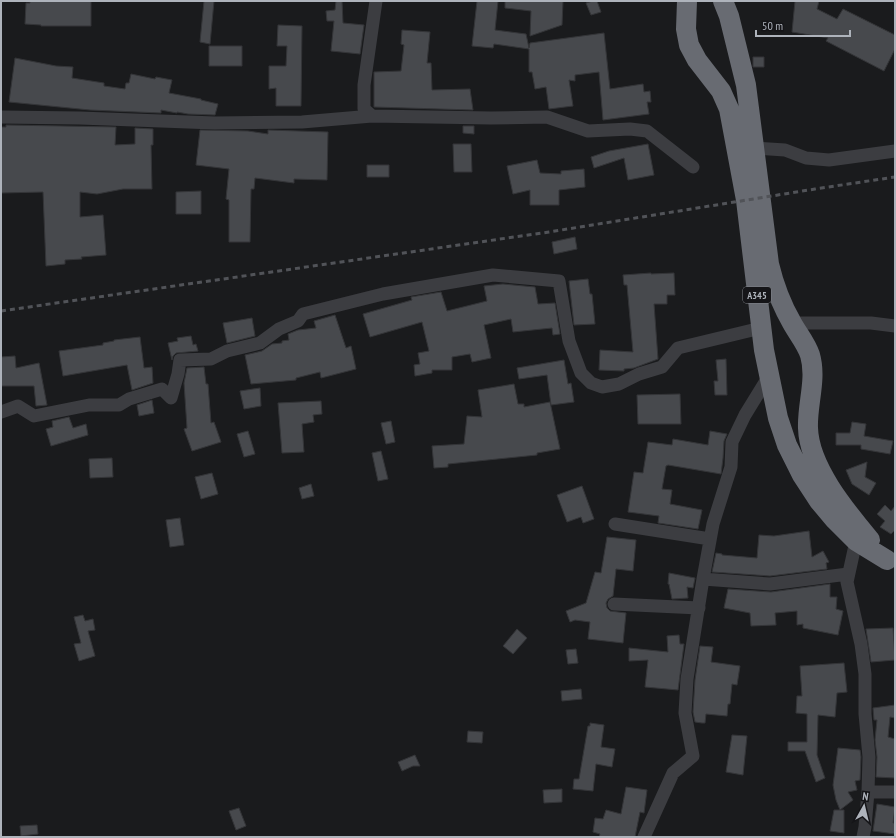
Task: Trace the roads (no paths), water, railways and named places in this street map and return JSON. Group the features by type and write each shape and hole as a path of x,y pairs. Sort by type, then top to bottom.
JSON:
{"highway":[{"name":"A345","path":"687,1 686,29 689,45 697,60 721,91 729,109 746,200 761,328 778,418 786,445 818,501 856,541 893,565"},
{"name":"A345","path":"723,1 733,30 746,86 769,264 774,285 791,323 810,355 812,369 808,428 811,446 818,466 829,485 847,510 893,565"}],"street":[{"path":"372,116 364,109 364,84 376,1"},
{"path":"1,117 80,118 215,123 302,122 372,116 491,118 546,117 588,131 630,129 647,131 693,167"},
{"path":"754,148 785,150 806,158 829,160 895,151"},
{"path":"1,412 18,406 34,416 89,405 119,405 129,399 162,389 171,398 178,374 180,360 212,359 227,351 260,344 279,329 298,321 304,314 383,294 493,275 559,281 569,341 581,373 591,383 602,387 619,384 639,374 662,367 678,348 761,328"},
{"path":"791,323 871,323 895,326"},
{"path":"644,837 673,773 693,756 685,713 687,679 699,608 702,579 713,524 731,467 732,442 745,415 770,376"},
{"path":"615,524 710,539"},
{"path":"856,541 847,582 861,644 865,674 865,714 869,757 868,792 863,837"},
{"path":"702,579 770,584 848,574"},
{"path":"614,604 699,608"},
{"path":"868,792 895,792"}],"railway":[{"path":"1,311 549,232 895,177"}]}
